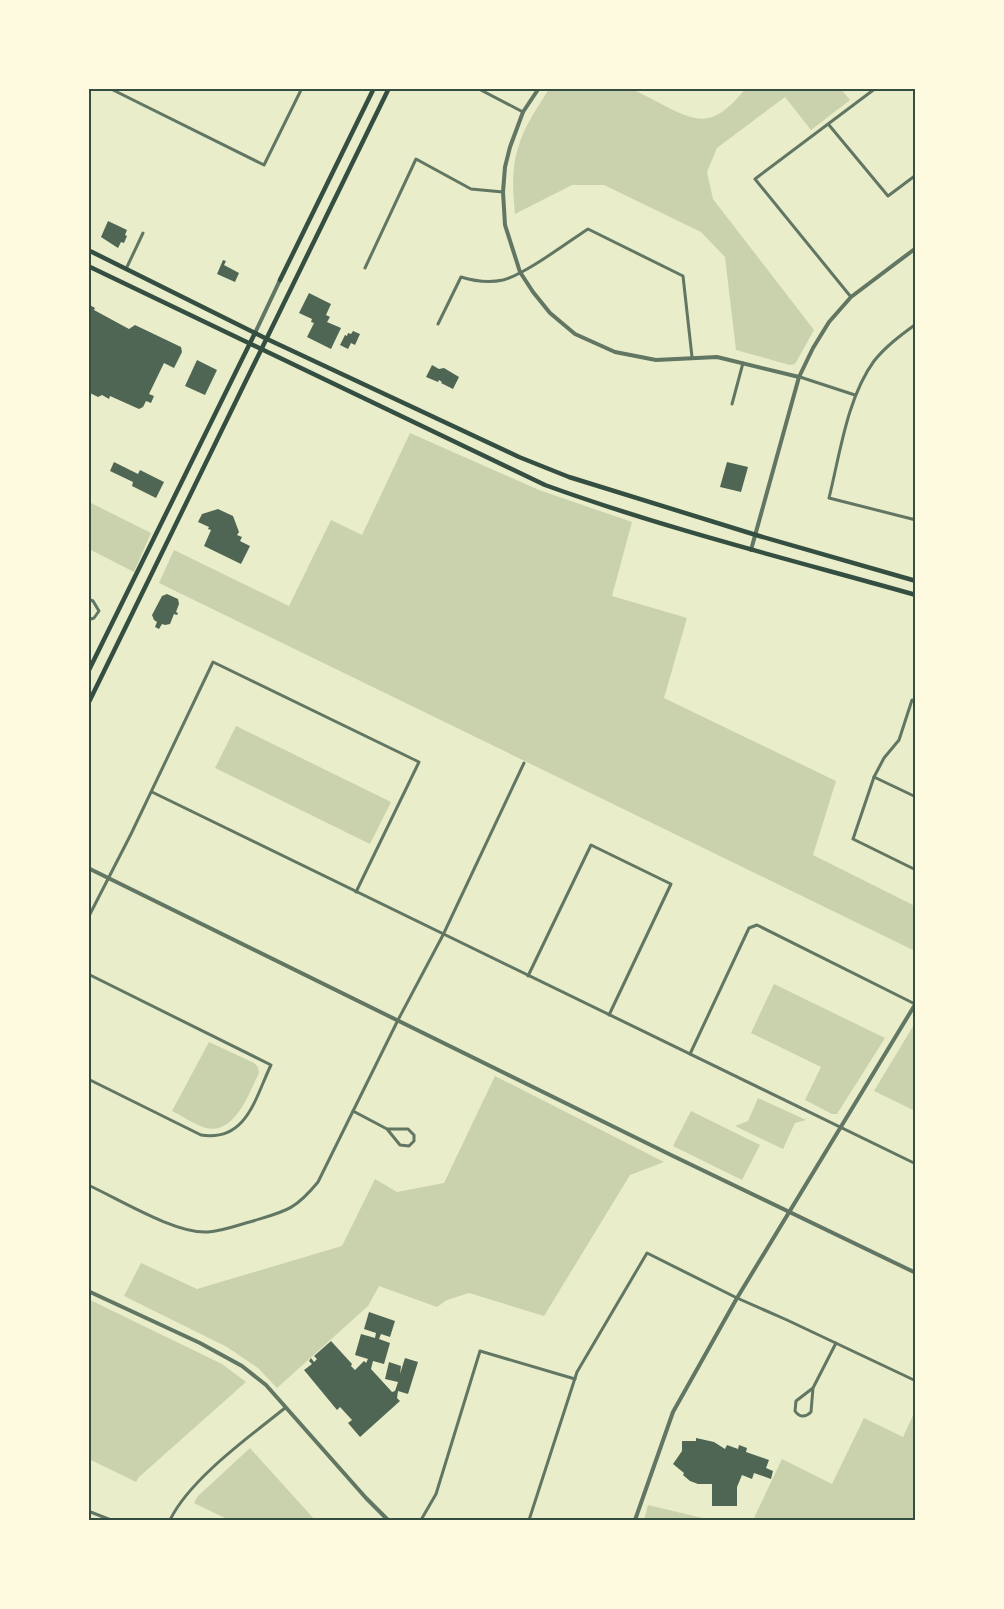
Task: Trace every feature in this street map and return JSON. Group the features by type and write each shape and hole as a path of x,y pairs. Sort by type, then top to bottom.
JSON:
{"main road":[{"path":"280,280 374,88"},
{"path":"88,704 388,88"},
{"path":"88,250 267,339 519,457 568,477 915,581"},
{"path":"88,266 546,485 603,506 915,595"},
{"path":"88,672 255,333"}],"street":[{"path":"108,88 264,165 302,88"},
{"path":"477,88 523,112"},
{"path":"539,88 523,112 505,167 503,192 505,225 520,272 532,292 550,313 575,334 615,352 656,360 717,357 799,377 855,395"},
{"path":"851,297 755,179 876,88"},
{"path":"829,125 888,196 915,175"},
{"path":"365,268 416,159 471,189 503,192"},
{"path":"438,324 461,277 476,281 503,280 520,272 588,229 683,276 692,357"},
{"path":"126,269 143,233"},
{"path":"751,550 799,377 813,348 829,322 851,297 915,248"},
{"path":"255,333 280,280"},
{"path":"915,324 894,340 874,362 855,395 829,498 915,520"},
{"path":"732,405 743,362"},
{"path":"88,599 93,601 99,611 94,618 88,620"},
{"path":"88,918 152,792 213,662 419,762 356,892"},
{"path":"915,701 912,700 899,740 884,758 874,777 853,839 915,870"},
{"path":"88,1185 171,1224 190,1231 206,1232 293,1208 308,1194 318,1182 443,934 524,763"},
{"path":"874,777 915,797"},
{"path":"152,792 915,1164"},
{"path":"528,976 591,845 672,884 609,1015"},
{"path":"88,868 915,1273"},
{"path":"635,1521 673,1412 737,1298 915,1003 757,925 749,928 690,1054"},
{"path":"88,974 271,1065 245,1120 238,1128 214,1137 201,1135 88,1079"},
{"path":"353,1111 387,1129 403,1146 409,1146 414,1142 411,1130 387,1129"},
{"path":"529,1521 578,1370 647,1253 737,1298 915,1381"},
{"path":"88,1290 200,1343 242,1366 266,1386 388,1521"},
{"path":"813,1388 813,1410 809,1415 799,1415 795,1411 794,1404 813,1388 836,1343"},
{"path":"421,1521 436,1494 480,1351 575,1379"},
{"path":"170,1521 174,1512 199,1482 285,1408"},
{"path":"88,1510 111,1521"}],"green space":[{"path":"629,88 678,112 701,119 722,112 745,89 841,89 850,100 811,130 785,97 717,148 707,172 713,199 814,330 795,364 790,365 736,350 725,257 701,232 604,185 572,185 515,214 513,181 516,156 528,124 549,89"},
{"path":"410,433 539,490 632,522 612,596 687,618 664,698 836,781 813,855 915,906 915,951 159,583 174,550 289,606 331,520 362,535"},
{"path":"89,502 151,533 134,572 89,549"},
{"path":"236,726 391,802 370,844 215,768"},
{"path":"774,984 885,1038 837,1114 832,1114 805,1100 821,1067 751,1033"},
{"path":"915,1023 915,1111 874,1091"},
{"path":"209,1042 254,1063 259,1073 240,1111 225,1125 216,1128 202,1127 172,1111"},
{"path":"495,1076 664,1162 630,1175 544,1316 469,1293 447,1300 437,1307 379,1286 368,1306 277,1388 258,1368 227,1347 124,1296 141,1263 197,1289 342,1246 375,1179 397,1192 444,1183"},
{"path":"758,1098 806,1120 795,1123 783,1149 735,1126 748,1121"},
{"path":"691,1111 760,1145 742,1180 673,1146"},
{"path":"88,1299 222,1364 246,1382 136,1482 89,1459"},
{"path":"915,1411 915,1520 753,1520 782,1459 832,1484 864,1418 903,1437"},
{"path":"250,1448 315,1520 229,1520 194,1503 198,1496"},
{"path":"648,1505 711,1520 644,1520"}],"building":[{"path":"108,221 127,230 124,243 121,242 118,248 101,237"},
{"path":"223,260 226,261 224,265 239,273 235,282 217,274"},
{"path":"309,293 331,304 326,315 330,317 327,322 341,328 331,349 307,337 314,323 311,322 312,319 299,313"},
{"path":"88,304 95,308 94,310 129,329 135,325 181,347 182,352 174,368 164,363 149,394 154,396 151,403 146,401 139,409 110,396 109,399 102,395 98,397 88,392"},
{"path":"353,331 360,334 355,345 351,343 348,349 340,345 345,335"},
{"path":"197,360 217,370 205,395 185,386"},
{"path":"432,365 439,369 444,368 459,377 453,389 439,380 438,382 426,377"},
{"path":"114,462 138,474 140,470 164,482 156,498 132,486 133,482 110,471"},
{"path":"727,462 748,467 741,492 720,487"},
{"path":"218,509 233,516 239,532 237,535 242,537 240,541 250,546 241,564 204,546 211,530 198,522 202,514"},
{"path":"167,594 178,599 176,612 178,613 174,614 170,624 162,624 159,629 155,627 157,622 152,615 162,596"},
{"path":"369,1312 395,1321 390,1337 381,1334 379,1339 390,1343 384,1364 373,1361 371,1369 392,1392 395,1391 398,1382 385,1379 389,1362 401,1366 400,1374 405,1358 418,1362 408,1394 398,1391 397,1398 400,1401 360,1437 348,1423 352,1420 340,1407 337,1410 304,1370 312,1364 309,1361 311,1358 314,1362 317,1359 314,1356 331,1341 355,1370 364,1361 366,1363 368,1359 355,1355 361,1334 375,1338 376,1333 364,1329"},
{"path":"696,1438 714,1442 725,1449 727,1445 738,1449 739,1445 747,1448 746,1452 769,1460 766,1468 773,1471 771,1479 754,1473 752,1479 742,1475 737,1487 737,1506 712,1506 712,1484 698,1484 690,1481 673,1464 682,1451 682,1441 696,1441"}]}
